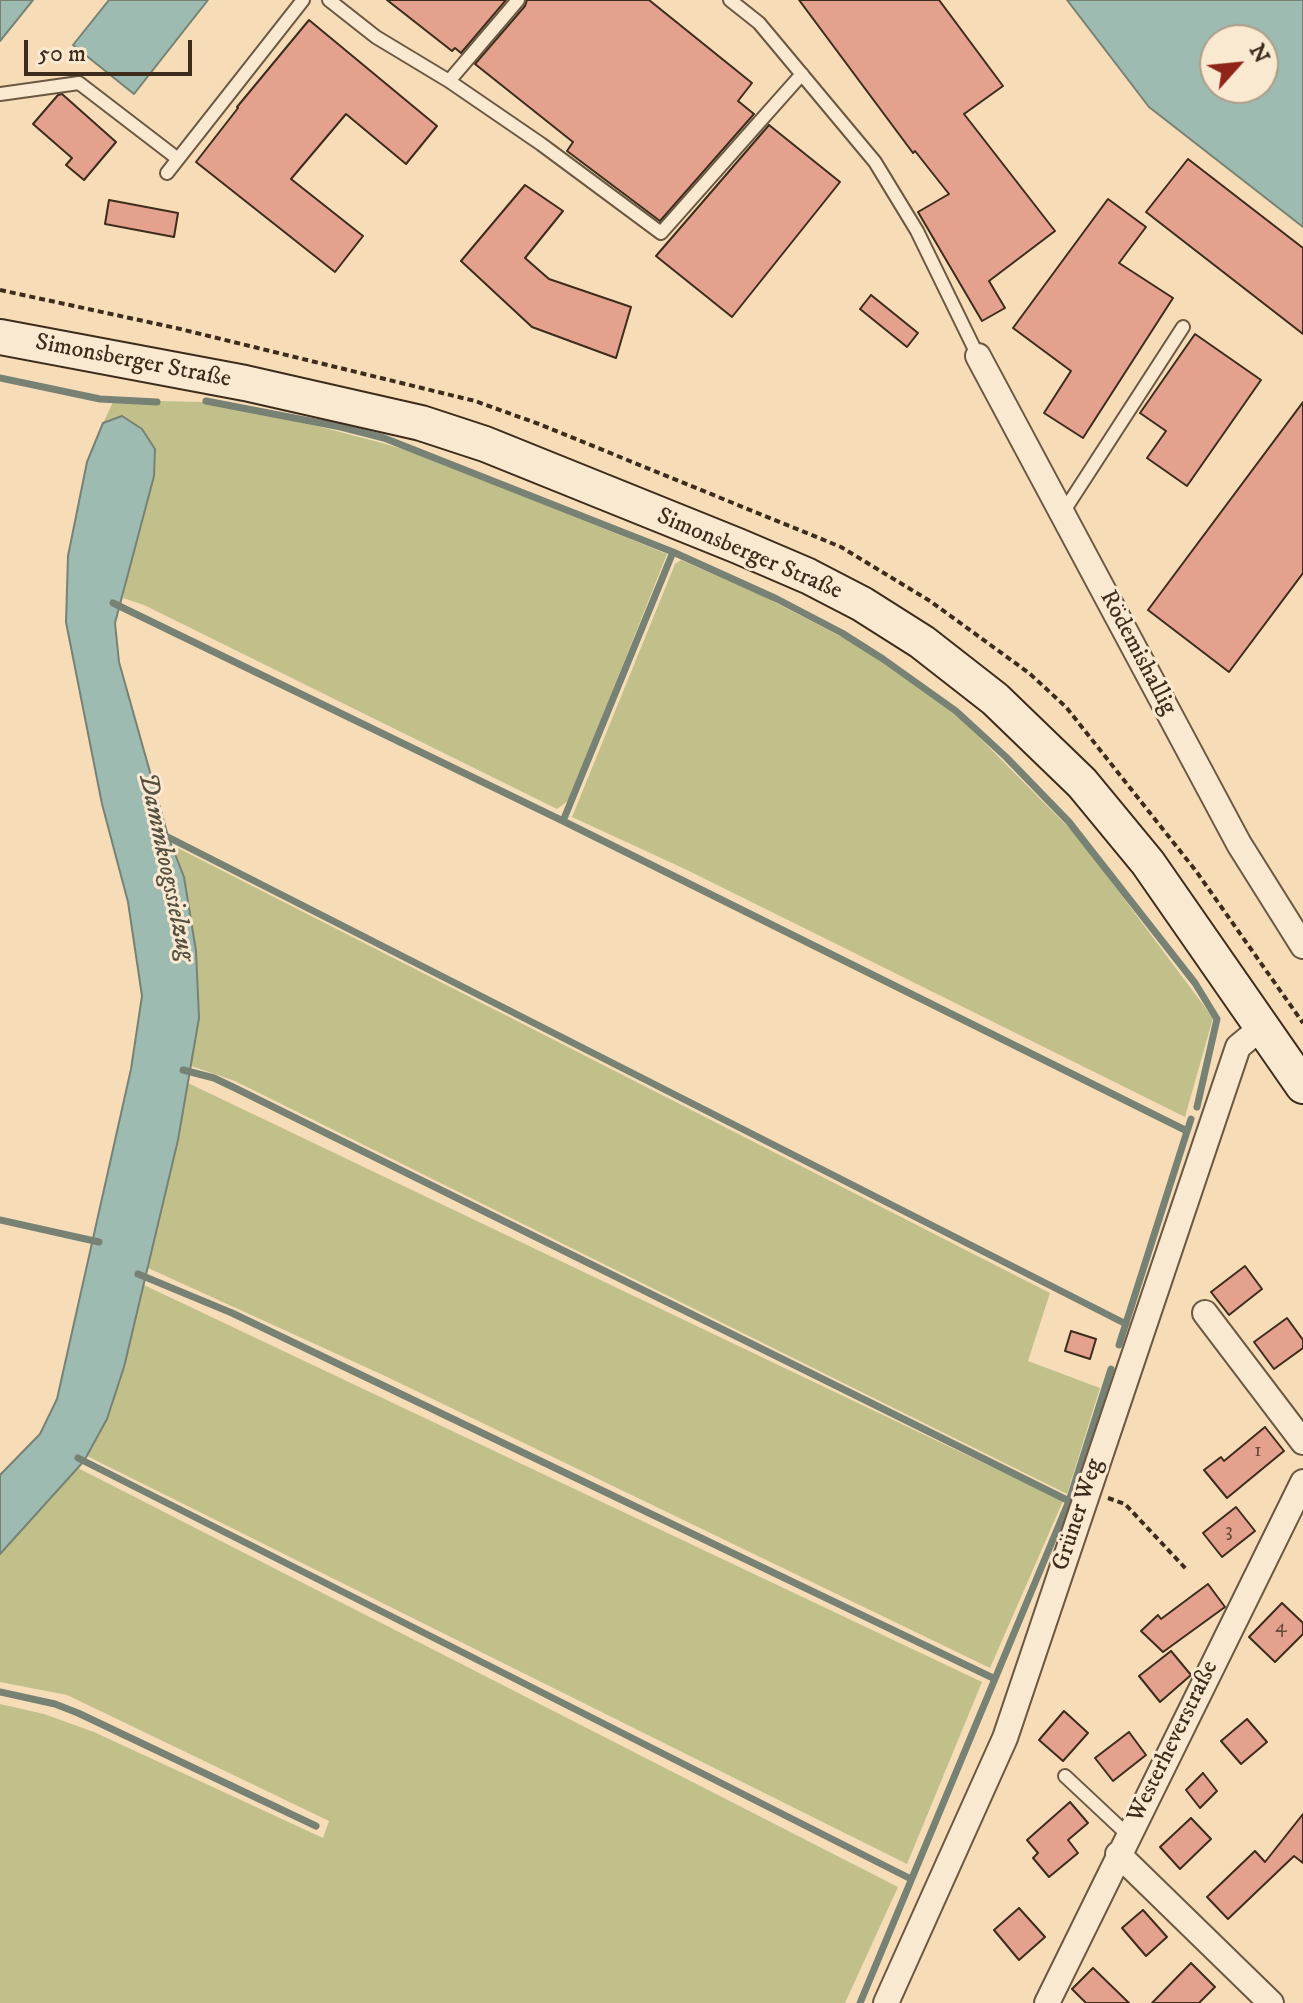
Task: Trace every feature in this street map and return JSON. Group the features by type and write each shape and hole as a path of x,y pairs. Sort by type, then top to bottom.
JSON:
{"main road":[{"name":"Simonsberger Straße","path":"0,337 245,383 421,423 485,444 738,546 808,576 862,604 922,642 995,699 1082,783 1148,863 1303,1086"}],"street":[{"name":"Rödemishallig","path":"978,356 1239,844 1303,946"},
{"name":"Grüner Weg","path":"886,2003 1005,1738 1238,1047 1262,1027"},
{"path":"1205,1313 1303,1442"},
{"name":"Westerheverstraße","path":"1047,2003 1303,1482"},
{"path":"1123,1845 1271,2003"}],"lane":[{"path":"167,173 303,0"},
{"path":"329,0 376,37 449,81 541,144 661,233 802,74"},
{"path":"449,81 518,0"},
{"path":"730,0 759,23 875,162 917,231 978,356"},
{"path":"0,94 79,83 178,159"},
{"path":"1062,514 1183,327"},
{"path":"1065,1776 1123,1845"}],"path":[{"path":"1088,1489 1125,1504 1187,1570"}],"shaded area":[{"path":"114,400 204,402 382,443 410,451 667,554 569,800 557,809 144,605 123,598 155,449 142,429 103,423"},
{"path":"681,560 761,595 857,645 957,715 1078,837 1213,1018 1185,1117 687,870 572,817 675,564"},
{"path":"172,845 1050,1293 1028,1361 1100,1388 1067,1494 235,1081 191,1066 199,1018 184,877"},
{"path":"188,1083 1063,1501 990,1668 383,1375 148,1268"},
{"path":"144,1285 982,1682 907,1864 87,1456 107,1419 124,1367"},
{"path":"78,1468 898,1887 845,2003 0,2003 0,1704 44,1714 94,1732 323,1838 329,1821 67,1695 0,1682 0,1554"}],"water":[{"path":"0,0 33,0 0,41"},
{"path":"109,0 208,0 134,94 73,45"},
{"path":"1067,0 1303,0 1303,227 1149,107"},
{"name":"Dammkoogssielzug","path":"122,416 142,429 155,449 154,476 115,623 119,662 168,836 184,877 196,951 199,1018 178,1140 124,1367 107,1419 84,1461 0,1554 0,1475 40,1434 57,1399 131,1069 142,996 128,902 102,804 66,622 68,556 87,462 103,423"}],"building":[{"path":"387,0 506,0 461,53 455,48 452,51"},
{"path":"527,0 649,0 752,83 738,101 754,114 660,221 567,151 573,142 475,64"},
{"path":"799,0 939,0 1003,86 964,114 1055,231 989,281 1005,308 982,321 918,212 949,194 915,151 913,153"},
{"path":"309,20 437,126 406,164 346,114 291,179 363,236 335,272 196,162"},
{"path":"62,94 116,142 84,180 66,165 72,158 33,124"},
{"path":"769,125 840,182 732,317 656,256"},
{"path":"1188,159 1303,248 1303,334 1146,212"},
{"path":"525,185 563,211 525,258 549,279 631,307 616,358 532,327 461,261"},
{"path":"1108,199 1146,227 1119,263 1173,298 1083,438 1044,413 1071,371 1013,328"},
{"path":"109,200 178,213 174,237 105,224"},
{"path":"871,295 918,333 907,347 860,309"},
{"path":"1195,334 1261,380 1187,486 1147,458 1166,431 1140,413"},
{"path":"1303,402 1303,573 1229,672 1148,610"},
{"path":"1245,1266 1262,1289 1229,1315 1211,1292"},
{"path":"1287,1318 1303,1340 1303,1348 1274,1369 1254,1342"},
{"path":"1071,1331 1096,1339 1090,1359 1065,1351"},
{"path":"1265,1427 1284,1451 1227,1498 1204,1470 1221,1457 1224,1461"},
{"path":"1236,1507 1255,1531 1222,1557 1203,1533"},
{"path":"1208,1584 1225,1607 1163,1652 1141,1631 1158,1615 1161,1619"},
{"path":"1282,1603 1303,1623 1303,1634 1275,1662 1249,1637"},
{"path":"1171,1651 1191,1675 1160,1702 1139,1676"},
{"path":"1064,1711 1088,1733 1063,1761 1039,1740"},
{"path":"1247,1719 1267,1742 1241,1764 1221,1741"},
{"path":"1129,1732 1146,1755 1113,1781 1095,1758"},
{"path":"1203,1773 1217,1791 1200,1808 1186,1790"},
{"path":"1070,1802 1088,1823 1068,1840 1078,1853 1049,1877 1033,1858 1038,1853 1027,1840"},
{"path":"1303,1814 1303,1863 1294,1856 1228,1919 1207,1897 1255,1851 1265,1862"},
{"path":"1191,1818 1211,1839 1180,1869 1160,1847"},
{"path":"1019,1908 1045,1937 1019,1960 994,1930"},
{"path":"1143,1910 1167,1937 1146,1956 1122,1928"},
{"path":"1191,1963 1215,1987 1199,2003 1152,2003"},
{"path":"1093,1968 1129,2003 1086,2003 1072,1989"}],"waterway":[{"path":"0,378 100,399 157,402"},
{"path":"206,401 384,438 673,552 777,599 842,633 956,711 1069,822 1195,983 1217,1019 1197,1107"},
{"path":"563,821 673,552"},
{"path":"113,603 563,821 1187,1131"},
{"name":"Dammkoogssielzug","path":"162,834 1126,1324"},
{"path":"183,1070 214,1078 237,1089 1069,1501"},
{"path":"1119,1345 1191,1119"},
{"path":"0,1220 99,1242"},
{"path":"138,1274 232,1313 993,1678"},
{"path":"860,2003 1069,1501 1111,1369"},
{"path":"78,1458 911,1879"},
{"path":"0,1692 55,1704 78,1713 316,1826"}]}
